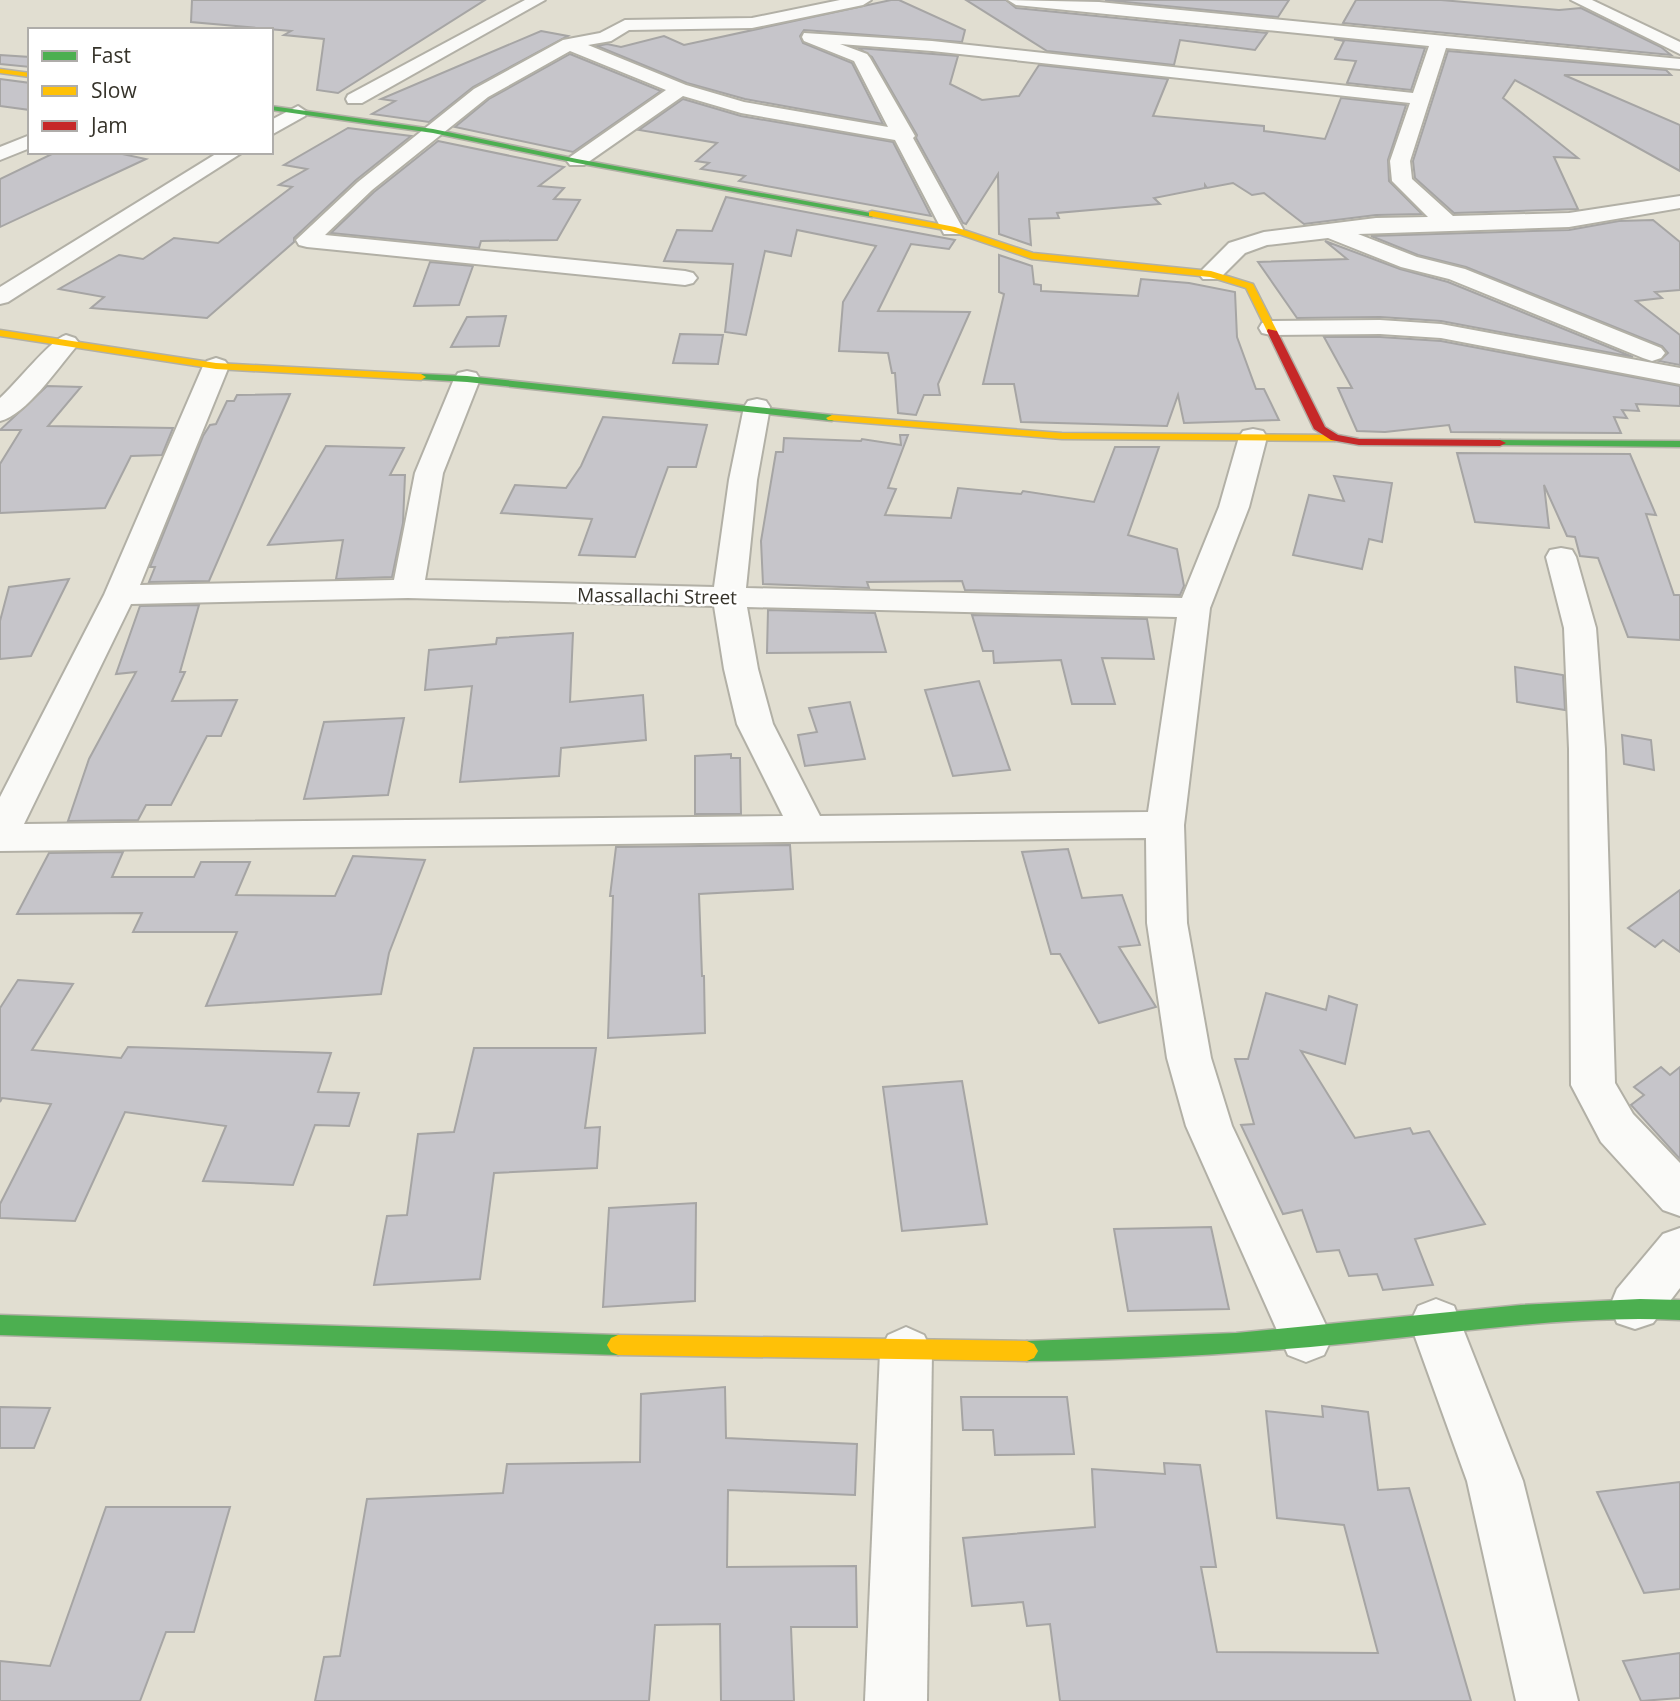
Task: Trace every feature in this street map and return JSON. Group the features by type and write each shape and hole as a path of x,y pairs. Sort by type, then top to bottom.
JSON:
{"street":[{"path":"355,99 537,0"},
{"path":"685,278 307,240 365,186 481,93 569,44 605,37 625,25 752,23 863,0"},
{"path":"1016,0 1139,10 1439,43 1680,64"},
{"path":"1579,0 1680,49"},
{"path":"699,6 752,23 810,37 932,46 1420,99"},
{"path":"810,37 861,58 905,136 952,229"},
{"path":"1439,43 1400,161 1400,173 1402,181 1447,223"},
{"path":"569,44 680,89 741,107 905,136"},
{"path":"0,71 28,75"},
{"path":"577,161 680,89"},
{"path":"273,108 433,131 577,161 952,229 1032,256 1211,274 1250,286 1320,429 1335,438"},
{"path":"273,128 298,112"},
{"path":"0,154 28,142"},
{"path":"0,297 230,154"},
{"path":"1211,274 1237,248 1264,239 1376,225 1569,220 1680,202"},
{"path":"1328,230 1409,261 1457,274 1680,364"},
{"path":"1271,328 1380,327 1441,331 1680,376"},
{"path":"0,333 216,366 467,379 757,407 884,423 1062,436 1335,438 1359,443 1680,444"},
{"path":"0,413 32,383 66,343"},
{"path":"216,366 120,595 0,836 1165,825"},
{"path":"408,589 429,473 467,379"},
{"path":"757,407 743,480 729,597 741,669 755,724 808,829"},
{"path":"1253,437 1234,507 1194,608 1165,825 1167,923 1189,1058 1209,1126 1307,1338"},
{"path":"1561,557 1580,628 1587,749 1593,1085 1617,1128 1680,1195"},
{"name":"Massallachi Street","path":"120,595 408,589 1194,608"},
{"path":"0,1325 306,1337 906,1352 1168,1348 1307,1338 1436,1323 1658,1308 1680,1250"},
{"path":"1436,1323 1495,1480 1547,1701"},
{"path":"895,1701 906,1352"}],"building":[{"path":"192,0 485,0 338,93 317,90 324,39 284,35 291,31 273,28 191,22"},
{"path":"899,0 965,30 962,42 804,30 800,36 803,43 852,63 883,124 745,99 687,83 597,46 607,44 621,47 664,36 684,45"},
{"path":"966,0 1006,0 1016,8 1267,33 1255,50 1180,40 1174,65 1047,51"},
{"path":"1105,0 1289,0 1278,17"},
{"path":"1356,0 1441,0 1559,10 1581,8 1661,47 1671,55 1343,23"},
{"path":"541,31 568,36 473,87 429,122 372,114 395,101 381,99"},
{"path":"1334,39 1425,48 1411,90 1347,83 1356,61 1335,59 1344,41"},
{"path":"858,48 958,56 950,84 982,100 1019,96 1039,65 1168,79 1153,116 1264,126 1264,131 1325,139 1341,98 1406,105 1388,160 1389,181 1422,214 1376,215 1304,224 1264,193 1252,195 1233,183 1207,188 1205,185 1205,188 1154,198 1160,204 1057,213 1059,218 1029,219 1031,245 999,234 998,174 966,224 963,223 872,57"},
{"path":"1448,51 1666,70 1671,75 1564,75 1680,125 1680,171 1515,80 1503,98 1578,158 1554,157 1578,209 1454,213 1415,178 1413,161"},
{"path":"570,54 661,91 573,152 455,127 489,99"},
{"path":"0,55 28,57 28,67 0,64"},
{"path":"0,79 28,83 28,110 0,106"},
{"path":"683,99 741,116 893,142 931,216 739,181 745,176 701,169 709,163 696,161 717,143 639,130"},
{"path":"348,128 411,136 356,180 294,238 294,242 207,318 91,308 104,297 59,289 119,255 143,259 174,238 218,243 292,187 279,185 307,169 284,165"},
{"path":"438,141 564,167 539,186 564,188 554,199 580,200 557,240 481,241 479,248 331,233 374,192"},
{"path":"52,154 122,154 146,159 0,227 0,179"},
{"path":"726,197 955,240 949,249 911,244 878,311 970,312 938,384 940,395 924,395 916,415 898,413 895,373 892,373 888,353 839,351 843,302 876,246 797,230 791,256 765,251 746,335 725,332 733,264 664,261 677,230 712,231"},
{"path":"1653,220 1680,242 1680,290 1655,292 1662,298 1636,301 1680,335 1680,365 1659,361 1668,353 1662,346 1466,267 1418,255 1371,236 1569,230 1619,221"},
{"path":"1325,241 1400,269 1448,282 1633,357 1441,321 1380,317 1297,318 1258,262 1347,259"},
{"path":"999,255 1032,266 1034,284 1041,285 1041,291 1138,296 1141,279 1189,283 1235,292 1237,337 1256,389 1264,389 1279,420 1184,423 1178,395 1167,426 1021,422 1014,384 983,384 1004,294 999,292"},
{"path":"430,262 473,266 459,305 414,306"},
{"path":"506,316 499,346 451,347 467,317"},
{"path":"680,334 723,335 718,364 673,363"},
{"path":"1324,337 1441,341 1680,386 1680,406 1636,404 1639,411 1622,410 1627,418 1614,417 1621,433 1451,432 1449,425 1385,432 1357,431 1338,388 1352,388"},
{"path":"47,386 81,387 48,426 173,428 162,455 131,456 105,508 0,513 0,464 21,430 0,430"},
{"path":"290,394 209,581 149,582 155,567 150,567 203,436 210,425 216,424 227,401 234,401 237,395"},
{"path":"603,417 707,425 696,467 668,467 635,557 579,555 592,519 501,513 515,485 566,488 581,466"},
{"path":"900,435 908,435 888,488 896,489 885,515 951,518 958,488 1021,494 1023,491 1094,502 1115,447 1159,447 1128,535 1177,549 1184,586 1180,595 965,590 962,581 867,582 869,588 763,584 761,541 776,452 783,452 784,438 862,439 901,445"},
{"path":"326,446 404,448 390,475 405,475 403,523 392,577 336,579 343,540 268,545"},
{"path":"1457,453 1630,454 1656,515 1646,514 1674,595 1680,595 1680,640 1628,637 1598,558 1580,556 1575,537 1567,536 1544,485 1549,528 1475,522"},
{"path":"1334,476 1392,483 1382,542 1369,539 1362,569 1293,555 1309,495 1344,501"},
{"path":"69,579 31,656 0,659 0,621 9,587"},
{"path":"199,605 180,672 185,672 172,701 237,700 221,736 207,736 171,805 146,805 138,820 68,821 89,759 136,672 116,674 140,606"},
{"path":"768,610 875,613 886,652 767,653"},
{"path":"972,615 1147,619 1154,659 1102,658 1115,704 1072,704 1061,660 994,663 993,651 983,651"},
{"path":"573,633 570,702 643,695 646,740 561,748 559,776 460,782 472,686 425,690 429,650 496,644 497,638"},
{"path":"1515,667 1563,675 1565,710 1517,702"},
{"path":"979,681 1010,770 953,776 925,690"},
{"path":"850,702 865,759 805,766 798,735 817,732 809,708"},
{"path":"404,718 388,795 304,799 324,722"},
{"path":"1622,735 1651,740 1654,770 1624,764"},
{"path":"731,754 731,758 740,758 741,814 695,814 695,756"},
{"path":"790,845 793,889 699,894 705,1033 608,1038 613,896 610,896 616,847"},
{"path":"1068,849 1082,898 1122,895 1140,945 1119,947 1156,1007 1099,1023 1060,954 1051,954 1022,852"},
{"path":"123,852 112,877 194,877 201,862 250,862 236,895 335,896 353,856 425,860 389,953 381,994 206,1006 237,932 133,932 142,913 17,914 49,853"},
{"path":"1680,890 1680,952 1663,940 1655,947 1628,928"},
{"path":"18,980 73,984 32,1050 121,1058 128,1047 331,1053 318,1092 359,1093 349,1126 315,1125 293,1185 203,1181 226,1126 125,1112 75,1221 0,1218 0,1204 51,1104 2,1098 0,1102 0,1008"},
{"path":"1266,993 1326,1010 1329,996 1357,1005 1345,1064 1301,1051 1355,1138 1410,1128 1413,1134 1429,1131 1485,1224 1415,1239 1433,1285 1383,1290 1377,1274 1349,1276 1339,1250 1317,1252 1302,1210 1283,1214 1241,1125 1254,1124 1235,1059 1248,1059"},
{"path":"474,1048 596,1048 585,1128 600,1127 597,1168 494,1173 480,1279 374,1285 387,1216 407,1215 418,1134 454,1132"},
{"path":"1661,1067 1670,1075 1680,1067 1680,1159 1631,1105 1644,1095 1634,1087"},
{"path":"962,1081 987,1224 902,1231 883,1087"},
{"path":"696,1203 695,1301 603,1307 609,1208"},
{"path":"1211,1227 1229,1309 1128,1311 1114,1229"},
{"path":"725,1387 726,1438 857,1444 855,1495 728,1490 727,1567 856,1566 857,1627 791,1627 794,1701 721,1701 720,1624 655,1625 649,1701 315,1701 324,1657 340,1656 367,1499 503,1493 507,1464 640,1462 641,1394"},
{"path":"961,1397 1067,1397 1074,1454 995,1455 993,1430 963,1430"},
{"path":"1322,1406 1368,1412 1378,1490 1409,1488 1471,1701 1060,1701 1050,1624 1027,1626 1023,1602 972,1606 963,1538 1095,1527 1092,1469 1165,1474 1164,1463 1200,1465 1216,1567 1201,1567 1217,1652 1378,1653 1344,1525 1277,1518 1266,1411 1323,1417"},
{"path":"0,1407 50,1408 34,1448 0,1448"},
{"path":"1680,1482 1680,1589 1644,1593 1597,1492"},
{"path":"106,1507 230,1507 194,1632 166,1632 140,1701 0,1701 0,1661 50,1666"},
{"path":"1680,1653 1680,1698 1641,1701 1623,1661"}],"traffic: fast":[{"path":"273,108 433,131 577,161 872,214"},
{"path":"421,377 467,379 832,418"},
{"path":"1500,443 1680,444"},
{"path":"1027,1351 1111,1350 1236,1343 1560,1311 1640,1308 1680,1310"},
{"path":"0,1325 618,1345"}],"traffic: slow":[{"path":"0,71 28,75"},
{"path":"872,214 952,229 1032,256 1211,274 1250,286 1272,331"},
{"path":"0,333 216,366 421,377"},
{"path":"832,418 1062,436 1335,438"},
{"path":"618,1345 1027,1351"}],"traffic: jam":[{"path":"1272,331 1320,429 1335,438 1359,442 1500,443"}]}
